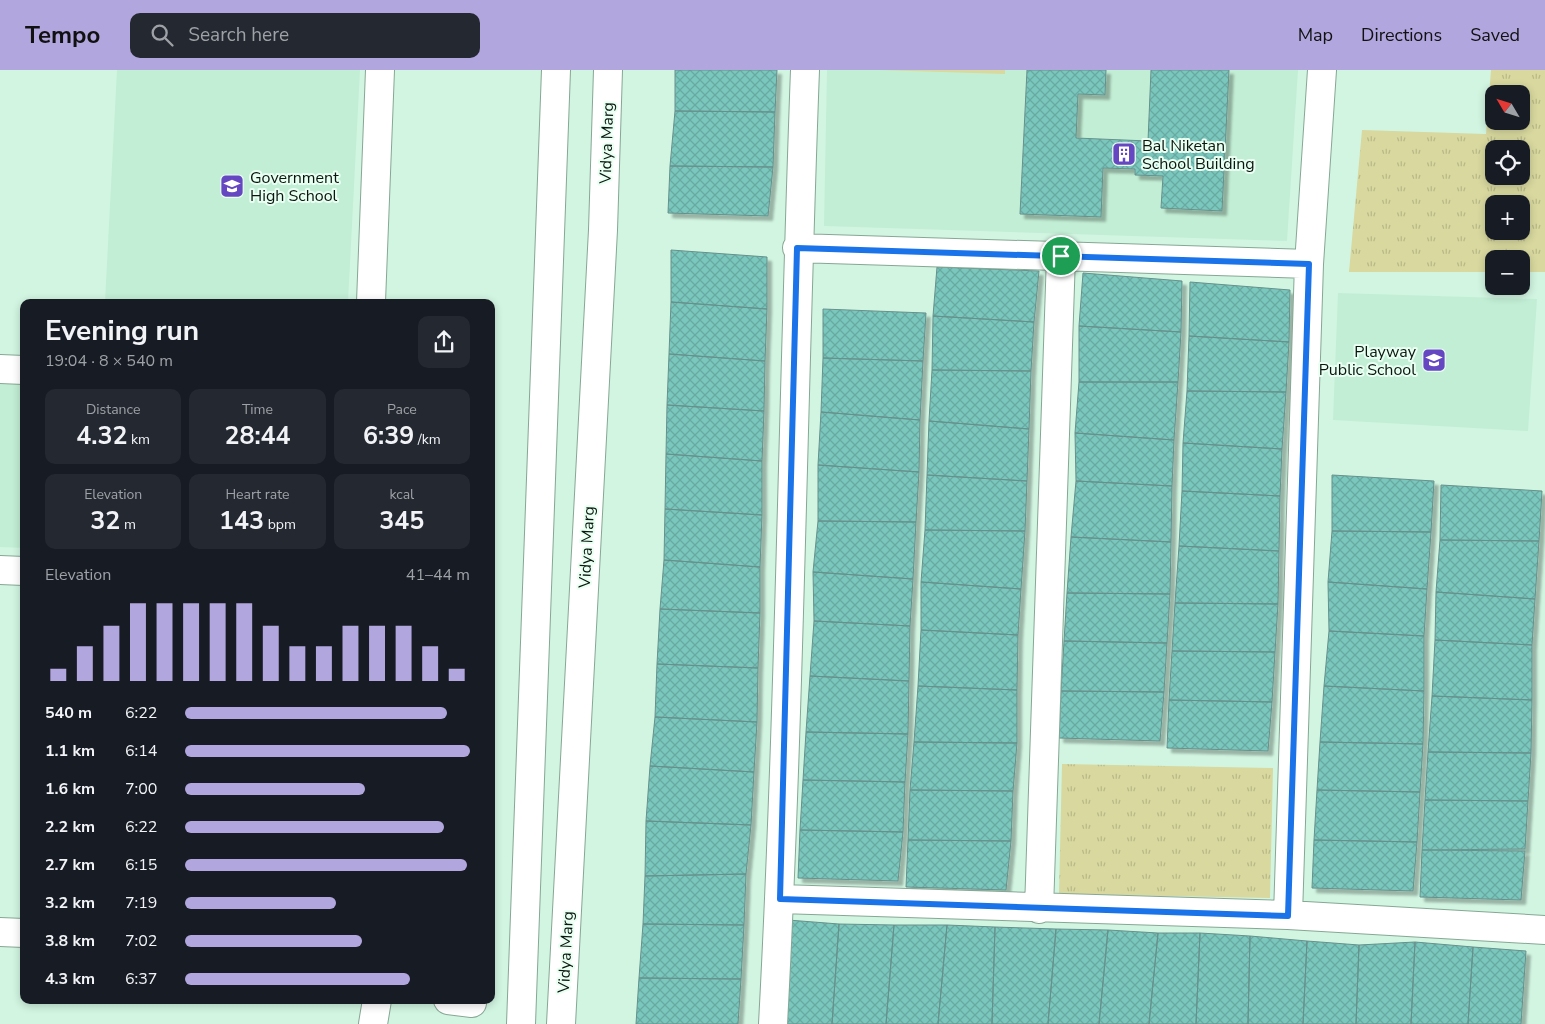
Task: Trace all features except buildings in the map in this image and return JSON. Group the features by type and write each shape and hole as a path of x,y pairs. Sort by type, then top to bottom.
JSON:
{"street":[{"path":"371,299 380,70"},
{"path":"521,1024 556,70"},
{"name":"Vidya Marg","path":"562,1024 603,230 608,70"},
{"path":"773,1024 780,899 797,248 804,70"},
{"path":"1288,916 1309,264 1322,70"},
{"path":"797,248 1309,264"},
{"path":"1039,909 1061,256"},
{"path":"0,369 20,370"},
{"path":"0,570 20,572"},
{"path":"780,899 1288,916 1545,930"},
{"path":"0,932 20,933"},
{"path":"373,1024 376,1004"}],"shaded area":[{"name":"Government High School","path":"117,70 360,70 348,299 105,299"},
{"path":"827,70 1298,70 1287,241 824,226"},
{"name":"Playway Public School","path":"1338,293 1537,299 1528,431 1333,420"},
{"path":"0,378 20,379 20,548 0,547"}],"green space":[{"path":"880,70 1005,70 1005,74"},
{"path":"1491,70 1545,70 1545,272 1530,272 1530,250 1485,250 1485,272 1349,272 1362,130 1486,134 1486,130 1530,130 1530,85 1490,85"},
{"path":"1062,764 1273,768 1270,898 1059,894"}],"place":[{"name":"Bal Niketan School Building","path":"1124,154"},
{"name":"Government High School","path":"232,186"},
{"name":"Playway Public School","path":"1434,360"}],"route":[{"path":"797,248 1061,256 1309,264 1288,916 780,899 797,248"}]}
